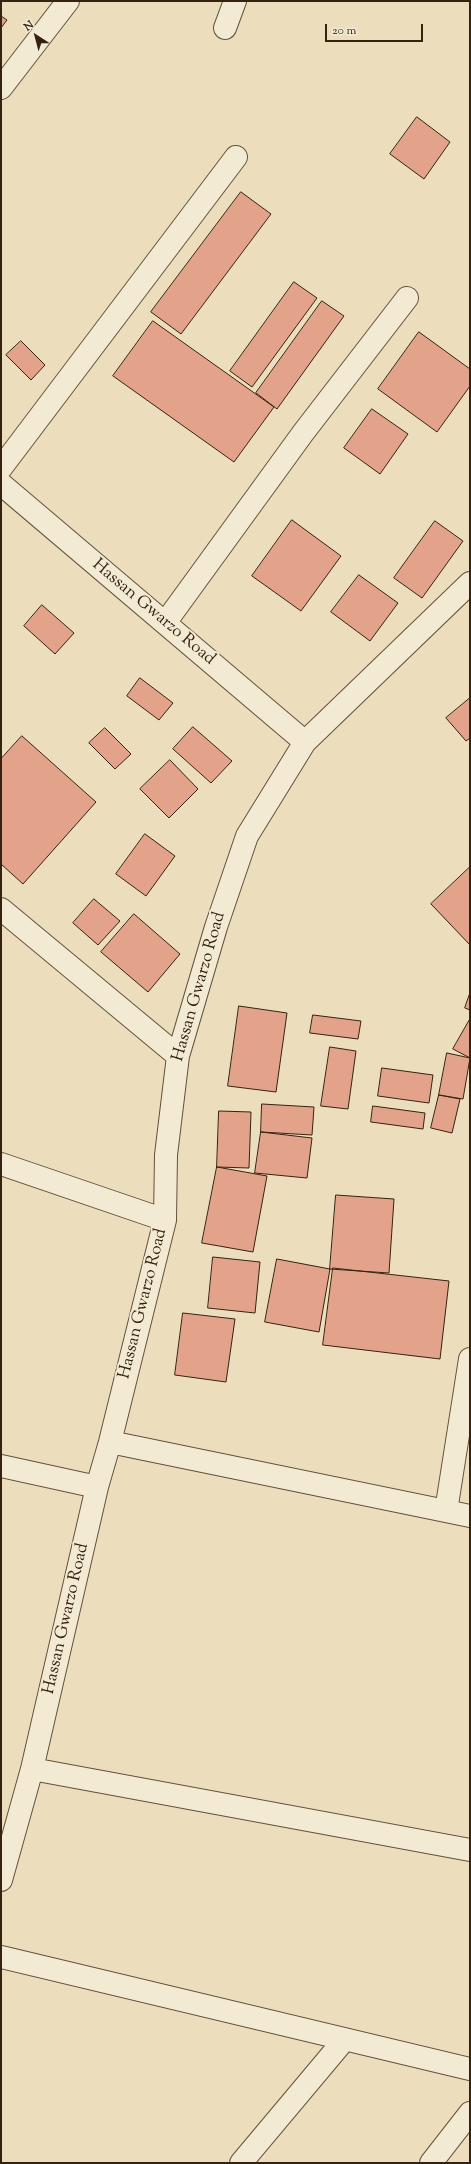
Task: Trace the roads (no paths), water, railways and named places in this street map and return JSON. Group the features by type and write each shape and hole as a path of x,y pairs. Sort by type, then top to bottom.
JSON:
{"street":[{"path":"1,88 68,1"},
{"path":"224,28 235,1"},
{"path":"1,468 236,157"},
{"path":"165,623 303,433 407,298"},
{"name":"Hassan Gwarzo Road","path":"1,484 305,742"},
{"name":"Hassan Gwarzo Road","path":"1,1880 32,1769 97,1487 110,1442 165,1220 166,1155 178,1056 216,927 247,836 305,742 470,583"},
{"path":"1,909 178,1056"},
{"path":"1,1164 165,1220"},
{"path":"446,1511 470,1359"},
{"path":"110,1442 470,1516"},
{"path":"1,1466 97,1487"},
{"path":"32,1769 470,1850"},
{"path":"1,1957 470,2069"},
{"path":"241,2163 345,2039"},
{"path":"431,2163 470,2113"}]}
